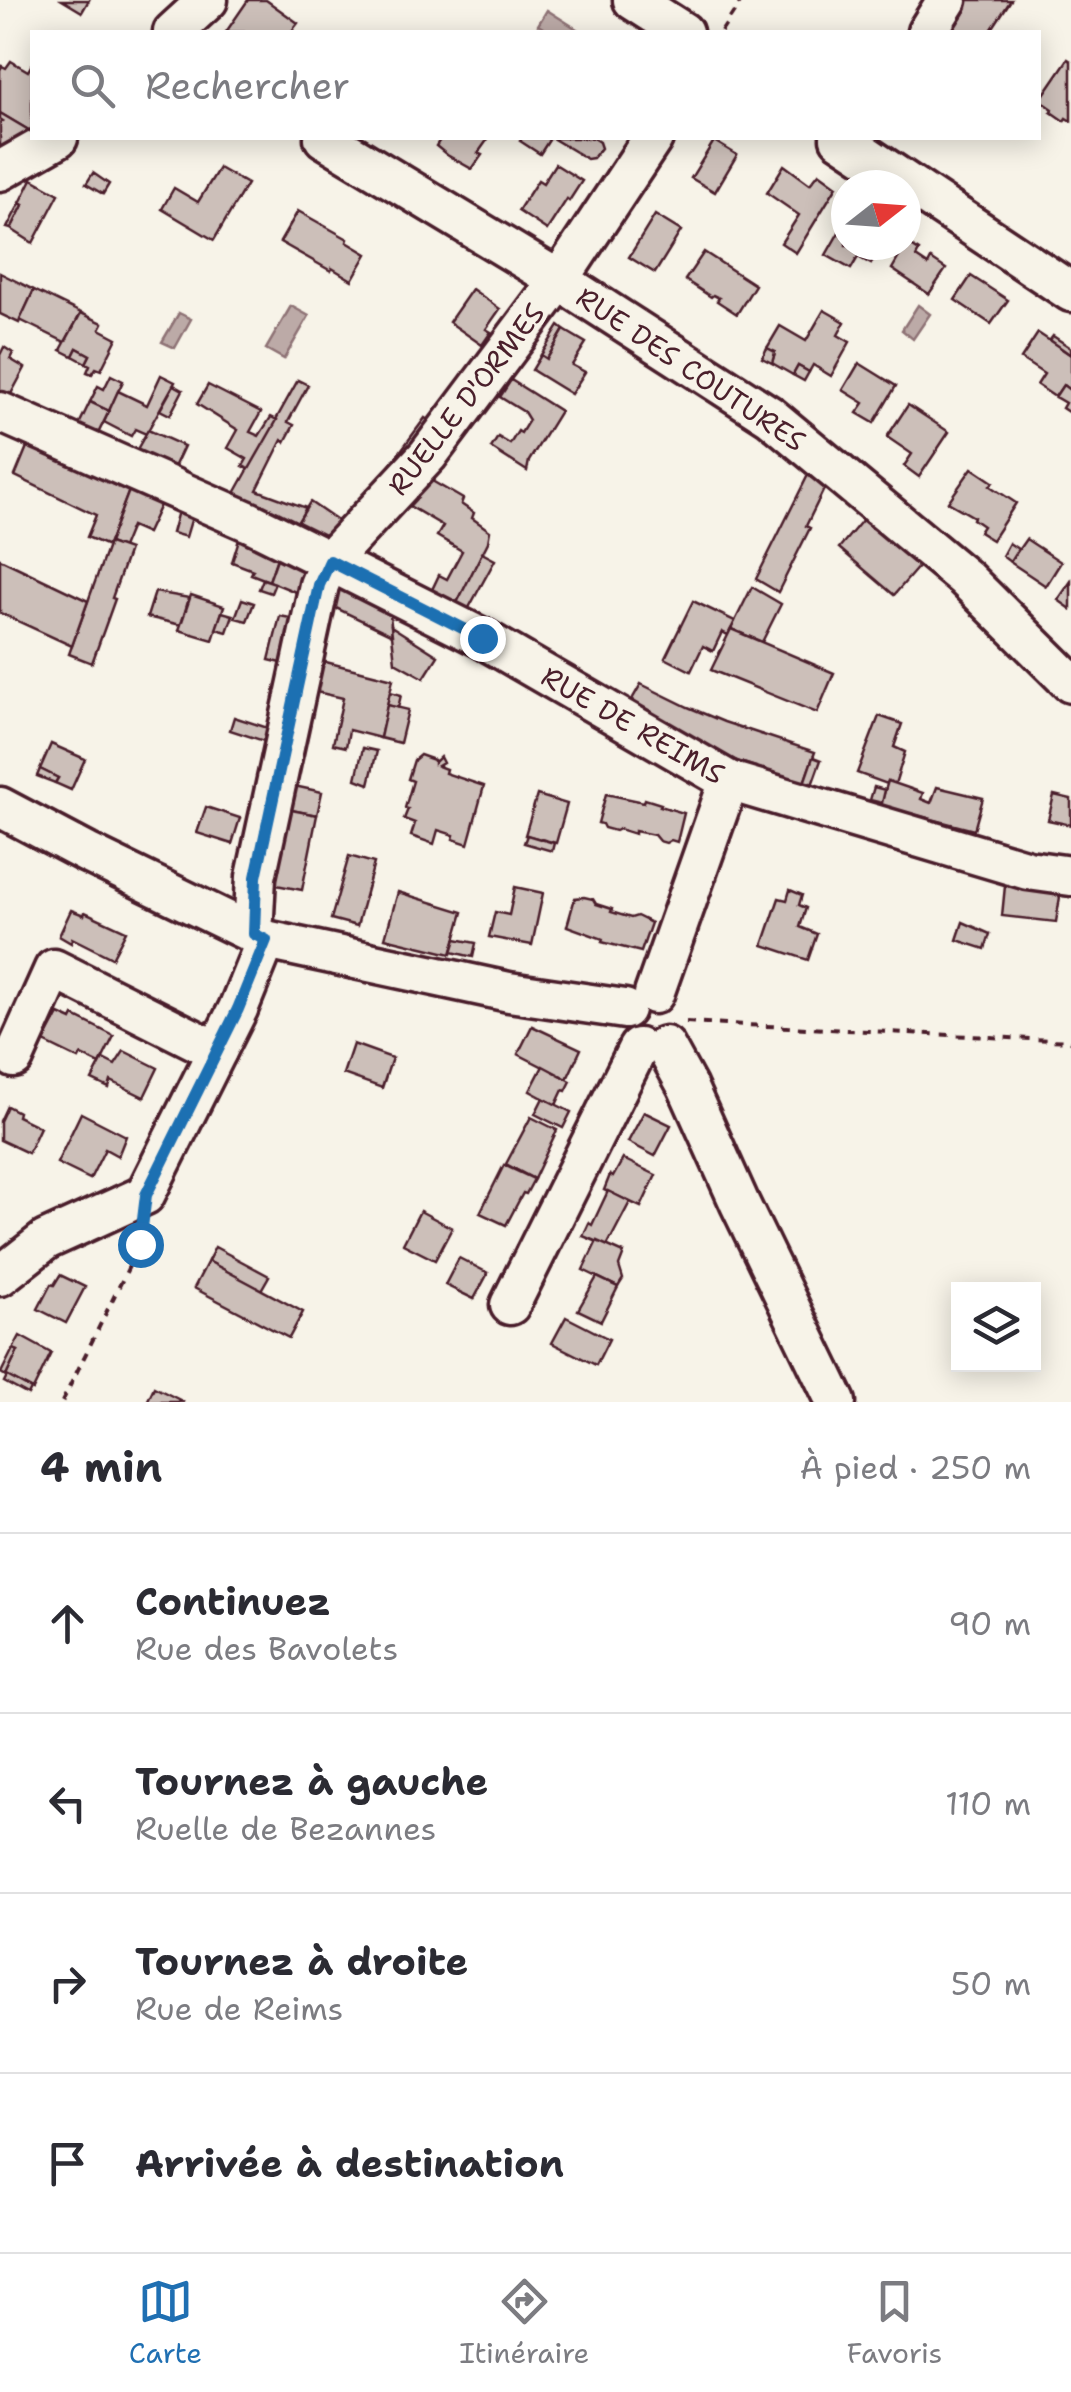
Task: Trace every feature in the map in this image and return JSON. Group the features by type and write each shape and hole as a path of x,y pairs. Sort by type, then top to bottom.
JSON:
{"street":[{"path":"175,30 208,0"},
{"path":"633,0 680,30"},
{"path":"928,30 947,0"},
{"path":"0,171 54,140"},
{"name":"RUE DES COUTURES","path":"327,140 559,280 770,416 965,578 1071,683"},
{"name":"RUELLE D'ORMES","path":"330,561 428,455 559,280 651,140"},
{"path":"860,144 1071,292"},
{"name":"RUE DE REIMS","path":"0,412 330,561 482,638 729,781 1028,870 1071,876"},
{"path":"0,1276 46,1240 146,1195 238,1009 260,937 256,877 319,585 330,561"},
{"path":"510,1306 652,1024 729,781"},
{"path":"0,806 260,937 652,1024 687,1086 836,1402"},
{"path":"14,1058 54,969 217,1051"}],"path":[{"path":"722,30 742,0"},
{"path":"652,1024 1071,1041"},
{"path":"62,1402 140,1244 146,1195"}],"shaded area":[{"path":"547,10 577,29 547,30 538,25"},
{"path":"918,305 930,314 913,339 902,330"},
{"path":"291,306 309,316 284,359 266,349"},
{"path":"179,313 191,319 175,348 162,342"}],"building":[{"path":"62,0 89,0 82,12"},
{"path":"248,0 266,0 298,23 293,30 227,30"},
{"path":"956,0 1011,0 991,30 936,30"},
{"path":"1068,59 1071,61 1071,121 1051,112 1053,109 1041,99"},
{"path":"11,61 28,71 30,68 30,131 0,113 0,70 2,66 6,68"},
{"path":"0,113 30,133 0,153 3,121"},
{"path":"440,140 487,140 472,169 436,146"},
{"path":"521,140 549,140 540,154"},
{"path":"555,140 596,140 601,148 587,159"},
{"path":"714,141 737,155 715,192 691,178"},
{"path":"555,164 582,181 547,230 518,211 538,180 543,183"},
{"path":"784,165 810,184 819,173 831,182 831,196 796,253 781,243 799,215 767,193"},
{"path":"219,168 247,184 214,240 162,209 174,188 198,202"},
{"path":"93,173 109,184 103,194 86,184"},
{"path":"32,179 59,194 33,243 11,229"},
{"path":"20,203 23,205 11,229 7,228"},
{"path":"298,211 367,254 352,280 280,242"},
{"path":"655,215 681,231 655,273 629,257"},
{"path":"704,252 755,285 737,314 717,301 719,298 685,280"},
{"path":"931,259 946,269 929,294 892,269 897,260 920,260 928,265"},
{"path":"835,260 856,260 851,269"},
{"path":"0,273 34,290 19,323 0,314"},
{"path":"971,276 1008,300 991,324 955,300"},
{"path":"472,289 500,309 486,329 491,332 482,345 449,322"},
{"path":"34,290 81,313 65,342 20,320"},
{"path":"824,310 845,322 838,335 850,342 831,376 813,365 809,372 798,366 793,375 772,363 775,352 767,348 780,326 806,341"},
{"path":"81,313 103,323 100,329 117,338 101,370 96,368 92,374 87,372 90,365 86,363 90,355 77,348 73,356 61,350"},
{"path":"559,326 564,330 547,359 541,355"},
{"path":"564,330 586,343 572,365 585,372 571,394 532,370 541,355 547,359"},
{"path":"1038,333 1071,355 1071,391 1063,385 1055,397 1037,385 1044,374 1021,359"},
{"path":"1053,336 1071,348 1071,355 1050,340"},
{"path":"4,347 13,353 10,359 25,368 5,405 0,402 0,355"},
{"path":"77,348 90,355 86,363 73,356"},
{"path":"767,348 775,352 772,363 762,358"},
{"path":"859,363 896,386 874,423 857,413 864,403 843,390"},
{"path":"798,366 809,372 804,381 793,375"},
{"path":"111,375 123,381 109,411 90,402 98,386 104,389"},
{"path":"161,375 175,382 146,434 135,429 131,436 104,422 118,391 147,405"},
{"path":"298,380 308,385 288,422 294,425 285,442 282,440 257,490 306,508 293,530 228,506"},
{"path":"511,380 560,411 529,461 527,471 491,448 498,437 510,444 529,420 524,412 500,397"},
{"path":"174,385 183,390 170,415 160,410"},
{"path":"208,385 261,412 250,432 259,436 271,417 277,420 249,469 243,466 247,459 228,448 238,430 197,404"},
{"path":"1063,385 1071,391 1071,414 1062,408 1065,403 1055,397"},
{"path":"90,402 109,411 93,444 74,435"},
{"path":"908,405 949,432 919,477 904,466 912,454 887,437"},
{"path":"425,418 439,427 365,499"},
{"path":"148,430 184,446 169,478 131,460"},
{"path":"29,442 130,488 108,546 87,537 96,515 15,476"},
{"path":"972,468 1016,503 992,540 979,532 983,526 974,517 948,502"},
{"path":"810,471 826,485 806,526 810,528 778,592 756,579"},
{"path":"420,474 463,499 461,504 474,513 472,518 490,531 454,609 429,596 439,575 447,579 462,551 437,536 443,526 401,501"},
{"path":"130,488 161,503 147,533 131,526 122,548 109,543"},
{"path":"310,502 352,531 335,549 293,530"},
{"path":"178,511 192,517 186,537 172,533"},
{"path":"864,518 920,565 894,595 839,548"},
{"path":"240,536 280,549 269,581 232,562"},
{"path":"1026,539 1061,562 1046,586 1010,562"},
{"path":"109,543 129,550 92,663 69,654"},
{"path":"1009,543 1018,549 1010,562 1002,556"},
{"path":"279,553 317,568 310,598 269,581"},
{"path":"482,553 495,560 465,615 454,609"},
{"path":"0,559 88,601 72,646 0,613"},
{"path":"337,578 389,604 392,635 334,607 330,617"},
{"path":"263,579 275,583 271,593 259,589"},
{"path":"1071,581 1071,609 1058,600"},
{"path":"752,587 781,604 762,642 731,629"},
{"path":"155,592 189,598 181,625 147,617"},
{"path":"191,595 224,606 213,640 179,630"},
{"path":"242,599 254,603 247,621 235,618"},
{"path":"693,601 735,621 728,635 722,632 713,651 703,646 691,671 665,658"},
{"path":"222,612 233,615 227,632 216,629"},
{"path":"280,616 305,621 294,666 269,660"},
{"path":"391,626 438,656 424,678 395,662"},
{"path":"731,629 834,673 817,713 711,670"},
{"path":"310,658 393,679 380,738 349,730 346,747 333,744 343,698 303,689"},
{"path":"641,684 724,722 815,752 804,783 716,754 626,710"},
{"path":"390,692 401,695 398,708 387,705"},
{"path":"387,705 408,710 400,743 380,738"},
{"path":"879,716 902,724 894,747 905,752 895,784 857,773"},
{"path":"234,717 274,730 270,743 230,730"},
{"path":"51,744 85,759 71,790 55,783 58,778 40,769"},
{"path":"363,748 377,751 369,784 356,779"},
{"path":"420,755 434,763 440,757 443,763 438,766 446,769 445,773 484,786 468,844 438,830 434,844 411,836 415,823 404,819 413,781 408,779 414,760"},
{"path":"813,757 821,760 812,785 804,783"},
{"path":"40,769 58,778 55,783 37,776"},
{"path":"888,781 923,793 921,799 931,803 937,787 983,798 974,830 880,807"},
{"path":"285,784 322,792 317,815 281,808"},
{"path":"874,787 885,790 882,803 870,800"},
{"path":"606,794 644,802 645,799 684,813 677,842 666,843 654,835 604,828 598,823"},
{"path":"537,795 567,804 556,843 525,835"},
{"path":"1054,795 1071,799 1071,825 1048,820"},
{"path":"206,807 240,818 232,844 197,833"},
{"path":"281,808 317,815 302,890 266,883"},
{"path":"527,835 554,843 552,851 524,843"},
{"path":"349,856 374,863 357,926 331,919"},
{"path":"1006,876 1062,884 1056,922 1002,916"},
{"path":"515,887 543,893 532,945 489,937 495,912 509,915"},
{"path":"790,890 802,895 799,905 806,908 800,927 817,934 808,960 763,945 779,898 787,900"},
{"path":"398,892 463,912 451,954 385,938"},
{"path":"584,897 612,909 611,912 637,916 651,923 641,952 602,942 603,939 567,926 575,898"},
{"path":"71,910 84,915 85,912 126,931 112,958 72,938 71,943 59,936"},
{"path":"963,922 990,934 985,949 957,940"},
{"path":"456,939 476,943 473,957 452,952"},
{"path":"59,1014 72,1020 74,1016 114,1036 100,1064 81,1055 79,1059 44,1042"},
{"path":"532,1026 581,1049 567,1079 518,1054"},
{"path":"353,1044 392,1058 382,1088 343,1074"},
{"path":"124,1051 158,1068 144,1097 111,1081 109,1088 92,1080 103,1059 115,1065"},
{"path":"543,1066 571,1081 556,1105 530,1091"},
{"path":"543,1098 571,1112 563,1128 535,1114"},
{"path":"7,1106 18,1112 17,1116 40,1127 28,1153 0,1140 0,1121"},
{"path":"644,1112 671,1125 655,1156 628,1142"},
{"path":"81,1113 126,1136 118,1156 105,1149 90,1179 57,1163"},
{"path":"531,1117 557,1130 534,1179 506,1164"},
{"path":"623,1159 656,1175 641,1207 604,1190"},
{"path":"504,1165 534,1179 506,1225 480,1213"},
{"path":"608,1191 630,1202 607,1246 583,1236"},
{"path":"420,1211 452,1228 435,1260 403,1244"},
{"path":"597,1241 624,1253 619,1266 623,1279 618,1287 583,1270"},
{"path":"215,1247 269,1276 261,1290 208,1261"},
{"path":"459,1258 488,1273 474,1299 445,1285"},
{"path":"208,1261 303,1312 289,1338 194,1288"},
{"path":"60,1275 85,1287 66,1323 38,1309"},
{"path":"597,1277 618,1287 601,1321 578,1310"},
{"path":"566,1317 609,1339 596,1365 552,1343"},
{"path":"20,1336 51,1353 33,1390 6,1376 18,1351 13,1349"},
{"path":"13,1349 18,1351 6,1376 1,1373"},
{"path":"7,1376 31,1389 28,1395 4,1382"},
{"path":"154,1387 184,1402 147,1402"}],"route":[{"path":"140,1244 146,1195 238,1009 266,940 254,934 256,877 319,585 330,561 482,638"}]}
